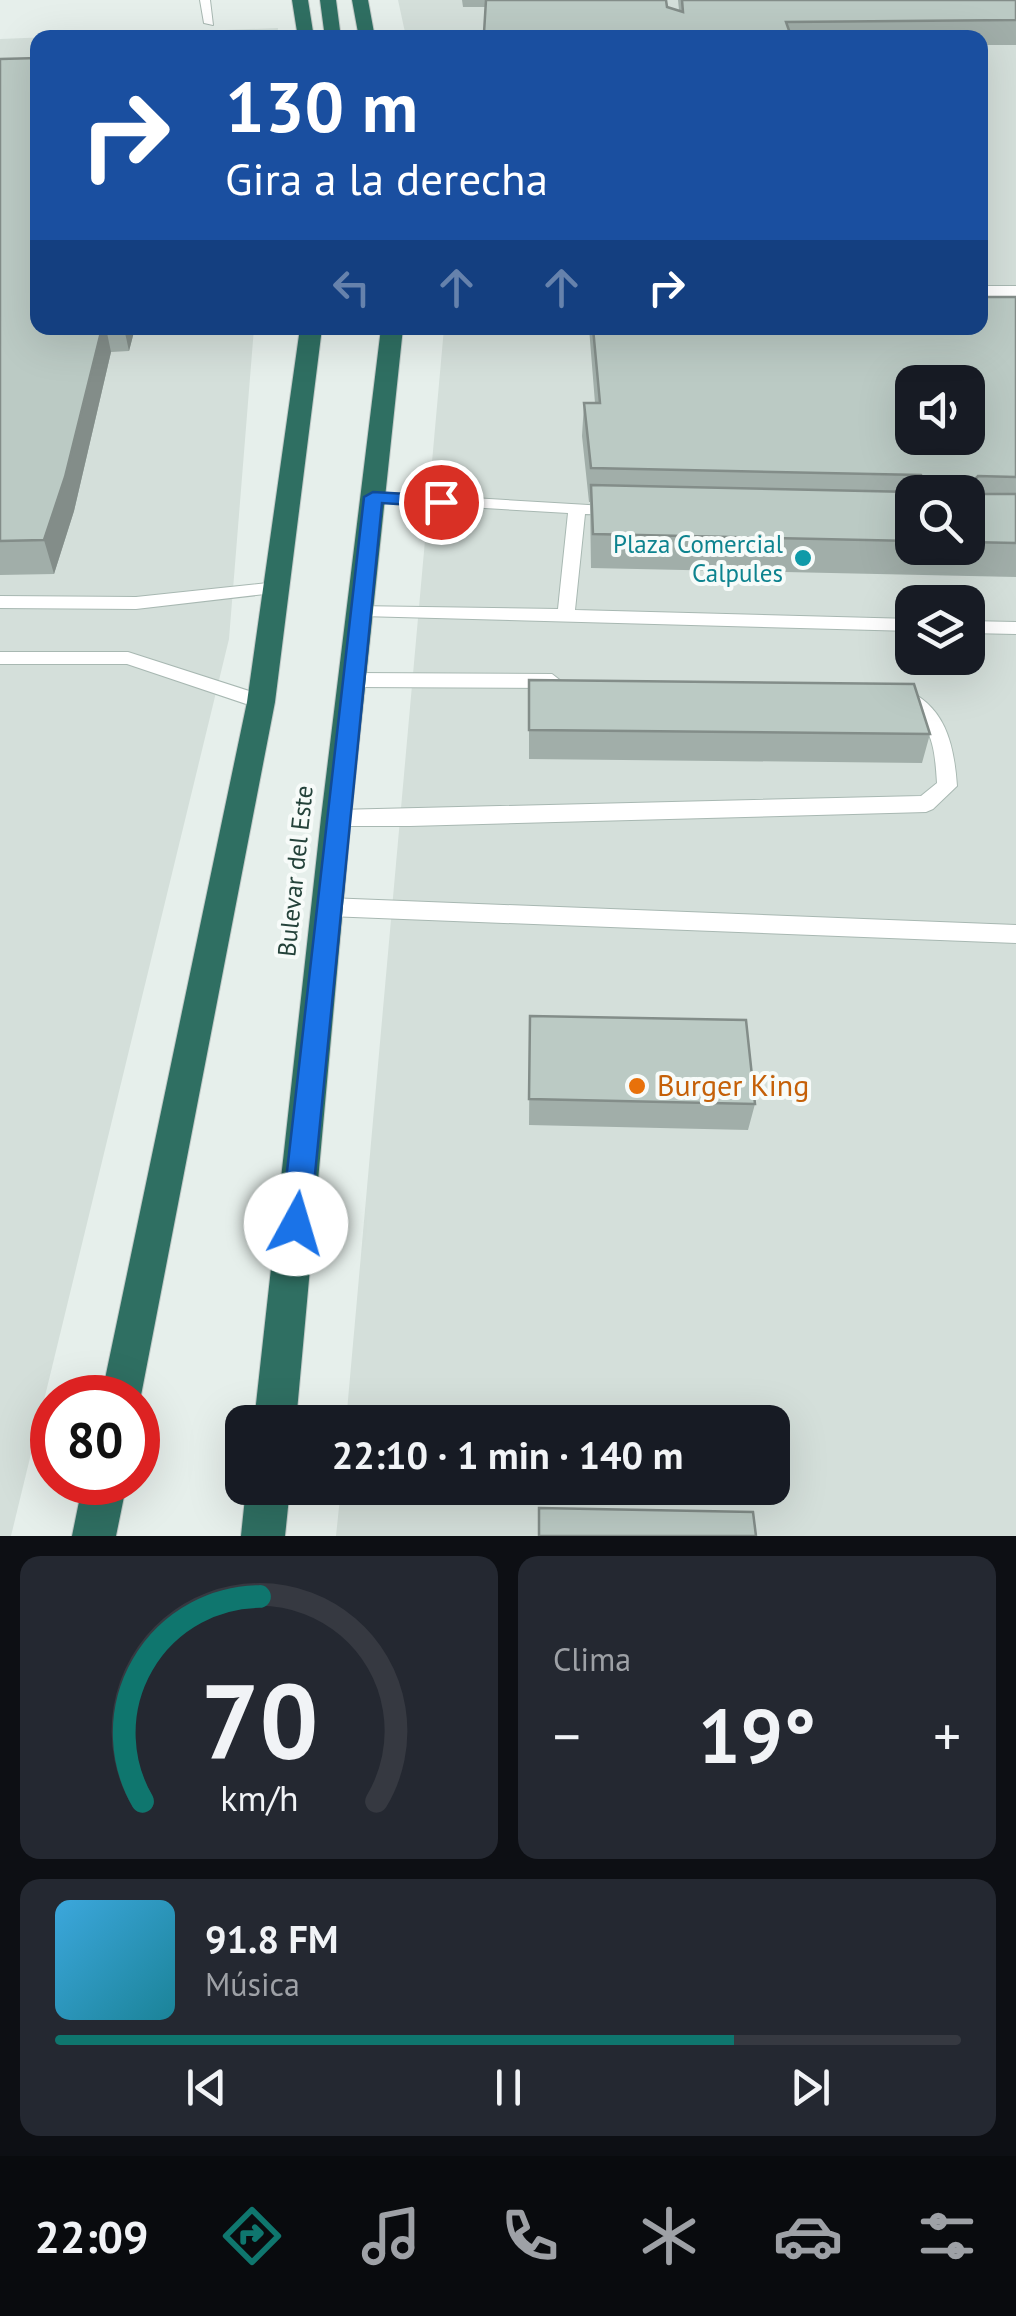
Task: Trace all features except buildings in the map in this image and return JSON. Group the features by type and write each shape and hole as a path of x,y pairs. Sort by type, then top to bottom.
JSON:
{"highway":[{"path":"300,0 305,30"},
{"path":"328,0 332,30"},
{"path":"360,0 366,30"},
{"path":"127,1375 260,702 310,335"},
{"name":"Bulevar del Este","path":"277,1405 336,818 391,335"},
{"path":"94,1536 100,1505"},
{"path":"262,1536 266,1505"}],"street":[{"path":"988,292 1016,292"}],"lane":[{"path":"206,0 209,24"},
{"path":"373,497 636,511"},
{"path":"566,614 577,510"},
{"path":"0,602 136,603 277,588"},
{"path":"360,610 895,624"},
{"path":"985,627 1016,628"},
{"path":"0,658 128,658 260,702"},
{"path":"354,680 574,681"},
{"path":"336,818 474,819 722,806 926,804 947,786 942,731 919,706 880,686"},
{"path":"328,906 1016,934"}],"shaded area":[{"path":"398,0 1016,0 1016,1536 336,1536 339,1505 790,1505 790,1405 348,1405 443,335 988,335 988,30 404,30"},
{"path":"30,38 30,335 253,335 229,639 50,1375 30,1375 30,1458 11,1536 0,1536 0,39"}],"place":[{"name":"Plaza Comercial Calpules","path":"803,558"},
{"name":"Burger King","path":"637,1086"}],"route":[{"path":"296,1224 373,497 441,502"}]}
